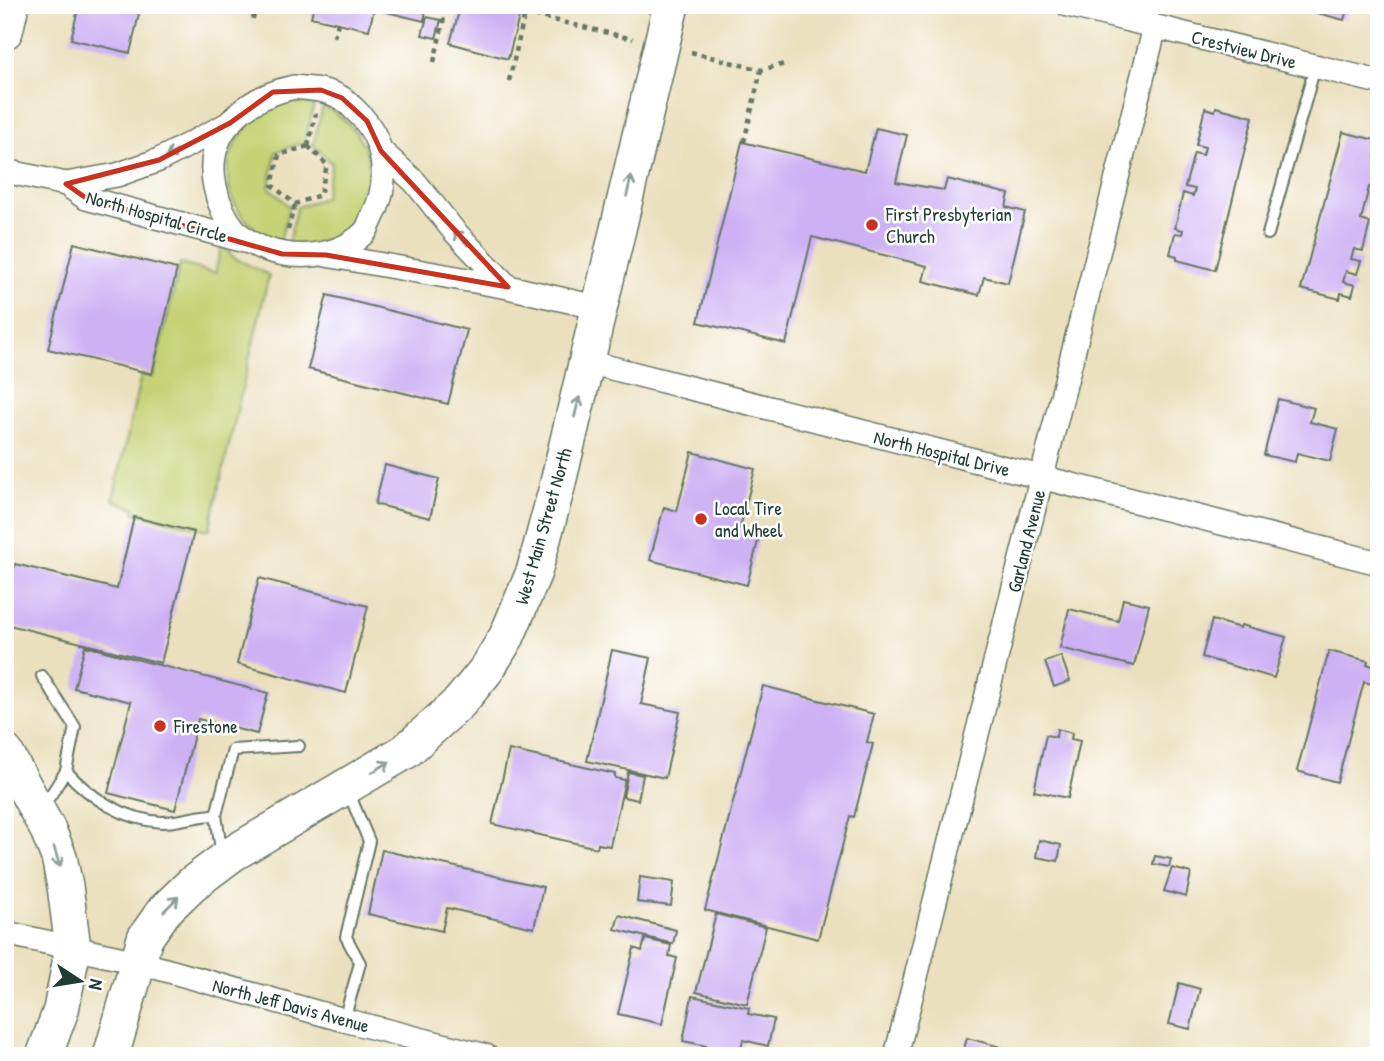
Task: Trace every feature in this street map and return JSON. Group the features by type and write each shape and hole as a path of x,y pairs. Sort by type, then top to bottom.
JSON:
{"main road":[{"path":"5,31 11,5"},
{"name":"West Main Street North","path":"111,1056 145,938 164,911 191,884 227,858 406,751 444,717 487,669 507,636 534,572 588,362 671,5"},
{"path":"5,752 40,812 59,857 73,948 61,1010 44,1056"}],"street":[{"name":"Crestview Drive","path":"1068,5 1152,16 1315,67 1379,82"},
{"name":"Garland Avenue","path":"896,1056 1041,478 1152,16"},
{"name":"North Hospital Circle","path":"250,242 235,230 216,195 213,150 230,123 248,105 273,92 294,88 321,90 342,98 367,121 381,151 384,183 378,207 366,231 349,244 326,255"},
{"name":"North Hospital Circle","path":"5,171 66,184 117,175 159,160 230,123"},
{"name":"North Hospital Circle","path":"381,151 415,182 454,231 508,288"},
{"name":"North Hospital Circle","path":"66,184 86,198 250,242 282,254 326,255 508,288 600,308"},
{"name":"North Hospital Drive","path":"588,362 1379,563"},
{"name":"North Jeff Davis Avenue","path":"5,933 137,962 344,1020 486,1056"}],"lane":[{"path":"1268,234 1315,67"},
{"path":"40,812 66,771 75,727 42,676"},
{"path":"227,858 220,843 216,815 233,750 299,746"},
{"path":"66,771 79,785 120,812 161,822 216,815"},
{"path":"344,1020 360,963 346,937 369,841 346,787"}],"path":[{"path":"253,19 256,5"},
{"path":"434,62 447,5"},
{"path":"509,81 527,5"},
{"path":"525,13 645,41"},
{"path":"334,37 338,23"},
{"path":"680,50 761,70 785,64"},
{"path":"744,142 761,70"},
{"path":"308,146 318,103"},
{"path":"295,204 320,195 327,165 308,146"},
{"path":"295,204 272,184 279,155 308,146"},
{"path":"287,234 295,204"}],"highlighted area":[{"path":"321,90 342,98 367,121 381,151 508,287 326,255 282,254 86,198 66,184 159,160 230,123 273,92"}],"green space":[{"path":"290,102 314,104 305,142 276,152 269,187 289,206 280,242 256,229 239,211 230,191 228,169 233,148 245,129 264,113"},
{"path":"323,106 348,123 363,145 369,168 367,192 358,214 341,231 317,242 288,244 297,207 324,198 332,164 313,145"},
{"path":"222,244 234,258 269,275 209,530 134,513 135,508 113,500 141,375 153,377 180,264 215,273"}],"building":[{"path":"79,5 141,5 130,53 71,39"},
{"path":"314,5 427,5 424,21 374,9 369,30 311,17"},
{"path":"461,5 492,5 520,13 508,59 450,43"},
{"path":"1307,5 1348,5 1344,20 1306,10"},
{"path":"427,17 441,20 436,38 422,35"},
{"path":"1216,107 1253,117 1215,270 1177,260 1177,256 1170,254 1175,233 1182,234 1183,230 1175,228 1183,193 1193,196 1195,189 1185,187 1194,153 1203,155 1205,147 1196,145 1205,108 1215,111"},
{"name":"First Presbyterian Church","path":"876,128 907,135 896,182 944,190 947,179 1009,194 1006,207 1025,212 1008,283 984,277 979,295 923,281 927,266 812,237 786,344 698,322 742,142 865,171"},
{"path":"1343,132 1379,141 1375,158 1379,159 1379,190 1369,187 1361,220 1370,223 1363,251 1354,249 1351,259 1361,261 1357,274 1346,271 1343,282 1355,285 1352,296 1341,293 1340,299 1301,289"},
{"path":"74,243 177,269 152,374 48,349"},
{"path":"327,295 467,330 448,404 308,369"},
{"path":"1278,399 1314,408 1310,422 1338,429 1330,461 1297,453 1295,462 1264,455"},
{"name":"Local Tire and Wheel","path":"692,452 755,469 740,528 760,533 747,585 650,560 664,507 677,511"},
{"path":"385,465 439,479 430,518 375,504"},
{"path":"134,517 194,532 161,663 5,624 5,604 15,564 117,589"},
{"path":"259,578 368,606 346,693 237,664"},
{"path":"1123,599 1149,605 1134,666 1060,648 1069,609 1118,621"},
{"path":"1212,620 1286,637 1274,678 1202,657"},
{"name":"Firestone","path":"85,646 268,693 257,734 198,719 175,810 108,793 131,702 74,688"},
{"path":"612,650 651,658 641,704 680,712 665,778 587,761"},
{"path":"1329,651 1368,661 1367,664 1379,668 1379,686 1364,682 1337,782 1297,771"},
{"path":"1061,656 1070,681 1054,687 1045,662"},
{"path":"763,686 874,714 867,742 873,744 854,817 850,816 818,939 705,910"},
{"path":"1057,729 1072,733 1071,739 1080,741 1068,798 1034,791 1046,735 1056,737"},
{"path":"509,750 615,774 615,778 625,780 610,846 598,844 597,848 492,824"},
{"path":"628,772 643,775 638,800 623,797"},
{"path":"1039,840 1061,845 1058,861 1036,857"},
{"path":"382,850 543,887 534,928 447,908 442,931 368,914"},
{"path":"1155,856 1171,859 1169,867 1153,864"},
{"path":"1172,868 1191,873 1186,897 1164,891"},
{"path":"640,877 674,882 671,906 637,902"},
{"path":"716,914 766,927 747,1004 696,992"},
{"path":"619,915 676,930 673,944 615,929"},
{"path":"645,939 671,945 669,956 677,958 662,1024 618,1014 634,948 642,951"},
{"path":"1179,983 1200,989 1190,1029 1169,1024"},
{"path":"692,996 749,1008 748,1014 774,1019 768,1046 743,1040 740,1053 683,1041"},
{"path":"967,1038 1031,1055 1031,1056 962,1056"}],"place":[{"name":"First Presbyterian Church","path":"872,225"},
{"name":"Local Tire and Wheel","path":"701,519"},
{"name":"Firestone","path":"160,726"}]}
